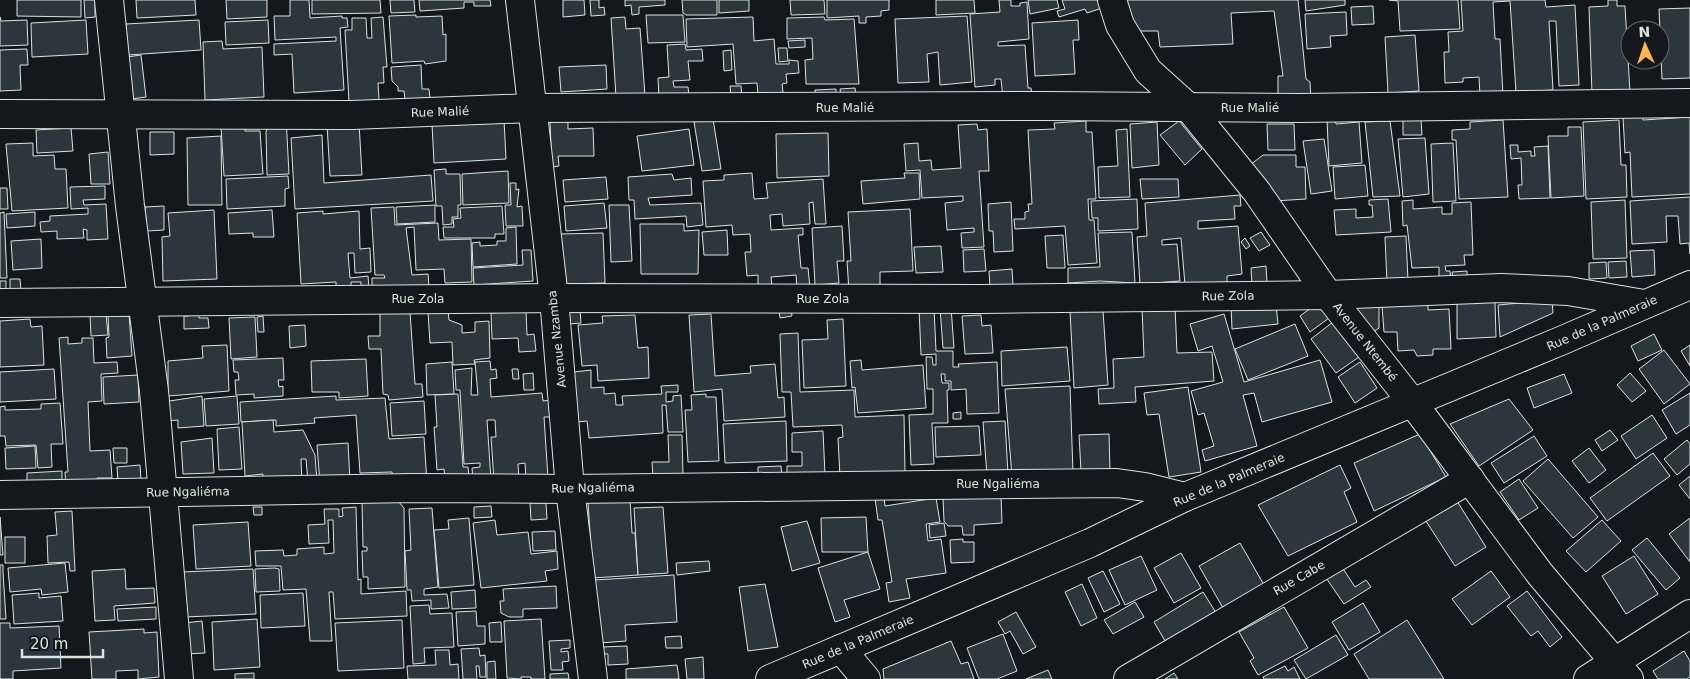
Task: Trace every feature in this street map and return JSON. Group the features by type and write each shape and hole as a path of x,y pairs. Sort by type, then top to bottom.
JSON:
{"street":[{"path":"109,0 130,206 154,391 179,679"},
{"name":"Avenue Nzamba","path":"520,0 554,298 570,489 594,679"},
{"name":"Avenue Ntembé","path":"1112,0 1120,25 1148,72 1188,108 1257,192 1328,295 1412,402 1540,574 1622,670"},
{"name":"Rue Malié","path":"0,114 352,115 531,108 1045,106 1188,108 1690,103"},
{"name":"Rue de la Palmeraie","path":"770,679 1090,543 1185,498 1564,340 1690,284"},
{"name":"Rue Zola","path":"0,303 142,300 554,298 982,299 1328,295 1501,288 1568,291 1644,304"},
{"name":"Rue Cabe","path":"1128,679 1470,479"},
{"name":"Rue Ngaliéma","path":"0,495 412,488 570,489 1117,483 1145,487 1185,498"},
{"path":"1588,679 1622,670 1690,614"},
{"path":"841,649 866,679"}],"building":[{"path":"17,0 81,0 81,17 17,16"},
{"path":"84,0 95,0 95,17 85,18"},
{"path":"136,0 195,0 196,15 137,18"},
{"path":"226,0 267,0 267,17 227,19"},
{"path":"290,0 309,0 310,18 342,16 342,18 347,18 348,27 340,28 344,90 294,93 292,54 274,55 274,44 336,41 336,37 275,40 274,16 290,16"},
{"path":"312,0 380,0 381,13 312,14"},
{"path":"390,0 414,0 415,12 391,13"},
{"path":"419,0 490,0 491,6 474,6 474,2 464,2 464,8 420,11"},
{"path":"563,0 584,0 585,15 563,17"},
{"path":"590,0 599,0 599,8 604,7 605,15 591,16"},
{"path":"625,0 665,0 665,5 639,7 639,14 632,15 631,5 625,6"},
{"path":"682,0 717,0 717,15 686,15 683,13"},
{"path":"719,0 749,0 749,11 719,13"},
{"path":"790,0 824,0 825,14 791,15"},
{"path":"827,0 889,0 889,10 881,11 881,16 866,17 866,23 859,23 859,16 827,18"},
{"path":"936,0 974,0 975,13 936,15"},
{"path":"999,0 1011,0 1011,6 1020,6 1020,3 1027,2 1029,39 998,42 998,46 1025,45 1028,88 1031,88 1032,96 1003,98 1001,79 995,79 995,85 975,87 970,14 1000,12"},
{"path":"1028,0 1057,0 1059,8 1030,14"},
{"path":"1062,0 1099,0 1102,8 1087,13 1085,9 1059,17 1057,11 1065,9"},
{"path":"1121,0 1298,0 1306,79 1310,82 1311,100 1278,101 1278,76 1283,76 1274,11 1231,13 1233,44 1160,47 1158,31 1132,31"},
{"path":"1305,0 1345,0 1345,5 1306,11"},
{"path":"1389,0 1458,0 1460,29 1400,31 1398,1"},
{"path":"1461,0 1545,0 1546,7 1575,5 1579,85 1559,86 1556,21 1549,21 1553,90 1516,92 1510,1 1493,2 1495,39 1500,39 1503,95 1480,96 1479,77 1463,78 1463,82 1445,83 1444,52 1449,52 1448,32 1463,31"},
{"path":"1608,0 1617,0 1617,6 1625,6 1626,20 1620,20 1620,70 1629,70 1630,93 1592,94 1589,7 1608,6"},
{"path":"1373,6 1374,24 1352,25 1351,7"},
{"path":"1690,8 1690,78 1662,79 1662,70 1670,70 1670,20 1659,20 1659,9"},
{"path":"1346,12 1347,35 1330,36 1331,47 1307,49 1305,14"},
{"path":"416,15 416,17 442,16 443,35 446,34 446,61 425,64 424,61 392,63 389,16"},
{"path":"646,15 683,15 685,42 648,43"},
{"path":"967,16 972,82 940,85 938,52 927,54 929,82 898,83 895,19"},
{"path":"0,17 1,21 27,20 28,45 0,46"},
{"path":"383,17 387,67 383,67 384,83 378,83 379,100 349,102 345,30 352,30 352,18 366,18 367,38 372,38 371,18"},
{"path":"625,17 626,29 640,28 645,96 616,97 611,18"},
{"path":"753,17 754,41 774,39 776,64 789,64 789,60 798,61 799,73 786,74 787,83 782,84 783,92 758,95 757,83 736,84 733,44 687,47 686,19"},
{"path":"824,17 825,20 854,19 859,84 806,84 805,60 813,59 812,38 787,39 787,18"},
{"path":"86,20 88,54 32,57 31,23"},
{"path":"199,20 201,50 128,55 126,24"},
{"path":"268,20 269,43 226,45 225,22"},
{"path":"1078,20 1079,40 1073,40 1075,74 1035,76 1032,23"},
{"path":"1415,35 1419,91 1388,93 1385,37"},
{"path":"805,40 805,47 789,48 788,41"},
{"path":"222,41 223,49 262,47 264,97 205,100 203,42"},
{"path":"685,44 686,50 702,49 703,61 688,61 690,80 673,81 674,87 688,87 689,96 659,98 658,78 669,77 667,45"},
{"path":"778,48 787,48 788,61 779,62"},
{"path":"27,49 28,65 20,65 21,90 0,91 0,50"},
{"path":"731,50 732,70 724,71 723,51"},
{"path":"141,55 146,97 132,99 127,57"},
{"path":"421,65 422,89 429,89 430,98 405,99 404,91 398,91 398,87 392,81 391,67"},
{"path":"606,65 607,89 561,92 559,67"},
{"path":"730,86 741,86 742,97 731,98"},
{"path":"855,88 856,97 841,97 840,89"},
{"path":"836,89 836,96 815,96 815,90"},
{"path":"286,117 289,174 267,175 266,131 278,118"},
{"path":"1623,117 1643,117 1643,120 1690,117 1690,194 1632,197 1630,152 1625,153"},
{"path":"713,119 721,169 702,171 694,122"},
{"path":"1327,119 1335,119 1336,124 1359,122 1362,163 1329,166"},
{"path":"1403,119 1421,119 1422,135 1403,135"},
{"path":"504,120 506,159 434,163 432,124"},
{"path":"1503,120 1508,197 1459,199 1456,140 1452,140 1452,130 1470,129 1470,122"},
{"path":"1619,120 1621,165 1626,165 1627,197 1586,199 1583,122"},
{"path":"568,121 568,129 593,128 594,156 558,156 559,166 552,167 550,122"},
{"path":"1086,121 1086,132 1092,132 1096,199 1088,199 1089,220 1094,220 1097,263 1068,265 1065,226 1015,229 1014,219 1025,219 1025,212 1029,211 1028,204 1032,204 1028,130 1055,129 1054,123"},
{"path":"1179,121 1202,149 1185,165 1160,135"},
{"path":"1390,121 1400,196 1373,197 1365,122"},
{"path":"1157,122 1159,165 1132,168 1130,124"},
{"path":"359,123 362,175 330,176 327,124"},
{"path":"977,124 978,130 987,129 989,171 979,171 984,247 962,248 961,233 974,232 974,228 947,230 945,203 963,201 963,196 922,198 920,170 906,171 904,144 918,143 919,161 931,160 932,170 961,168 958,125"},
{"path":"1267,124 1294,124 1295,150 1268,150"},
{"path":"245,125 245,131 260,131 263,174 224,176 221,126"},
{"path":"1568,127 1581,127 1584,196 1551,198 1548,136 1568,136"},
{"path":"71,128 73,151 37,153 36,130"},
{"path":"689,129 694,165 642,171 637,136"},
{"path":"1127,129 1130,197 1099,198 1098,167 1118,166 1116,130"},
{"path":"150,132 174,132 174,154 150,155"},
{"path":"828,133 829,176 777,178 776,134"},
{"path":"322,135 324,183 431,175 433,201 295,209 291,138"},
{"path":"221,136 222,205 188,205 187,138"},
{"path":"1425,138 1429,194 1403,197 1398,139"},
{"path":"1324,139 1332,191 1311,194 1303,141"},
{"path":"33,143 33,156 54,155 55,169 66,169 68,208 12,211 6,144"},
{"path":"1453,143 1456,201 1433,202 1431,144"},
{"path":"1510,145 1518,145 1518,152 1531,151 1531,156 1535,156 1534,147 1548,146 1550,198 1519,199 1518,185 1522,185 1521,158 1511,159"},
{"path":"108,152 110,184 91,184 89,154"},
{"path":"1263,155 1296,155 1296,167 1305,167 1306,199 1274,201 1250,165"},
{"path":"1365,165 1368,196 1335,199 1333,167"},
{"path":"446,169 446,174 460,174 461,205 458,205 458,217 452,217 452,224 443,225 442,206 436,206 434,170"},
{"path":"508,171 509,203 463,205 462,174"},
{"path":"752,173 754,199 768,198 766,183 823,179 826,224 815,224 813,202 809,203 810,224 783,226 782,214 770,215 771,230 803,228 803,235 798,235 801,268 808,268 810,288 797,288 796,275 771,277 772,287 758,289 758,275 747,276 745,252 751,252 750,234 733,235 732,225 706,227 703,181 724,180 724,175"},
{"path":"904,173 919,173 920,199 863,204 861,181 905,178"},
{"path":"672,174 674,180 691,178 692,195 648,198 650,205 701,203 703,225 687,227 686,216 635,219 634,200 629,200 628,177"},
{"path":"288,176 289,188 285,189 285,206 227,209 226,179"},
{"path":"606,177 608,199 565,202 563,180"},
{"path":"1140,179 1178,179 1179,197 1142,199"},
{"path":"510,183 516,183 516,190 519,189 517,207 522,206 523,226 506,226 505,205 511,205"},
{"path":"105,186 105,199 83,200 84,205 106,204 108,239 87,240 87,230 83,229 84,238 57,239 57,231 41,232 40,222 50,221 50,216 88,214 88,208 71,209 70,187"},
{"path":"0,188 7,188 8,209 0,209"},
{"path":"1240,195 1241,206 1234,206 1235,219 1198,221 1198,229 1238,226 1242,274 1227,276 1227,282 1185,285 1181,238 1162,240 1162,245 1177,244 1180,281 1140,284 1137,237 1147,236 1145,203"},
{"path":"1690,197 1690,254 1689,243 1680,244 1678,216 1666,216 1667,242 1632,244 1630,201"},
{"path":"1137,199 1138,229 1098,231 1098,218 1092,218 1091,201"},
{"path":"1388,199 1391,232 1336,235 1334,210 1356,209 1356,218 1373,217 1372,205 1369,205 1369,200"},
{"path":"1413,200 1413,209 1442,207 1442,214 1452,214 1452,203 1471,202 1473,255 1464,255 1465,265 1445,266 1446,271 1450,271 1451,282 1439,283 1439,267 1412,268 1407,225 1403,226 1402,201"},
{"path":"1625,200 1627,258 1593,259 1591,202"},
{"path":"1011,202 1013,251 994,252 993,231 989,231 988,204"},
{"path":"604,203 607,228 566,231 564,206"},
{"path":"435,205 435,222 397,224 396,207"},
{"path":"609,205 629,205 632,261 611,262"},
{"path":"164,206 164,230 147,231 145,207"},
{"path":"502,206 504,234 495,234 495,238 444,238 443,227 454,227 453,219 461,218 460,208"},
{"path":"394,207 395,225 438,223 439,240 471,239 472,282 445,283 444,269 416,270 414,227 406,228 412,275 428,274 429,286 372,287 372,278 385,278 384,275 375,275 371,208"},
{"path":"910,209 913,271 880,272 880,289 849,291 847,261 851,261 848,212"},
{"path":"214,210 217,279 163,281 162,237 170,236 168,213"},
{"path":"272,210 274,237 253,237 253,233 229,234 228,213"},
{"path":"323,211 323,214 359,211 360,249 370,248 371,272 355,273 354,253 348,253 350,278 368,276 369,288 361,289 361,282 351,282 351,288 336,289 336,282 301,284 297,213"},
{"path":"4,212 7,278 0,278 0,213"},
{"path":"35,212 35,226 7,228 6,214"},
{"path":"640,224 684,224 684,231 699,230 698,274 641,274"},
{"path":"842,226 844,261 837,261 839,283 815,285 812,228"},
{"path":"516,227 517,264 473,267 472,243 480,242 480,246 497,245 497,241 506,241 506,228"},
{"path":"727,230 728,255 704,255 702,232"},
{"path":"1132,232 1135,283 1100,281 1068,283 1068,268 1100,267 1098,233"},
{"path":"1261,232 1270,245 1259,251 1250,238"},
{"path":"603,233 605,283 564,284 559,234"},
{"path":"1063,235 1065,268 1047,268 1045,236"},
{"path":"1406,236 1408,281 1387,283 1385,237"},
{"path":"1245,238 1250,246 1246,249 1241,242"},
{"path":"41,239 42,268 13,270 11,241"},
{"path":"941,246 943,272 916,273 914,247"},
{"path":"984,249 986,271 964,272 963,250"},
{"path":"522,250 531,250 533,281 474,285 473,268 523,265"},
{"path":"1654,250 1655,275 1632,277 1630,251"},
{"path":"1626,261 1627,277 1609,278 1608,262"},
{"path":"1606,262 1607,278 1589,279 1589,263"},
{"path":"1266,266 1267,284 1252,286 1251,268"},
{"path":"1012,269 1013,285 990,286 989,271"},
{"path":"1467,271 1467,279 1453,280 1452,272"},
{"path":"10,279 20,279 21,291 10,291"},
{"path":"0,281 6,281 6,290 0,290"},
{"path":"1552,300 1553,313 1500,337 1498,305"},
{"path":"1495,302 1496,337 1457,339 1457,303"},
{"path":"1318,303 1329,318 1310,332 1300,316"},
{"path":"1276,304 1278,324 1232,329 1231,305"},
{"path":"1428,304 1428,310 1449,309 1451,349 1433,349 1433,355 1417,356 1414,350 1398,351 1397,332 1384,332 1382,306"},
{"path":"1175,306 1177,353 1212,352 1214,381 1135,387 1136,402 1099,404 1098,389 1114,388 1113,359 1144,357 1142,308"},
{"path":"1379,306 1379,328 1372,333 1348,307"},
{"path":"951,307 954,348 943,348 940,308"},
{"path":"791,308 792,316 780,318 779,309"},
{"path":"919,308 934,308 936,351 953,351 953,367 959,367 958,364 997,362 999,413 967,414 966,389 951,390 951,381 945,381 945,374 941,374 942,383 949,383 949,390 947,390 948,423 932,423 934,464 911,465 909,415 933,414 933,389 927,389 926,357 932,357 933,365 936,365 936,354 921,355"},
{"path":"198,309 199,318 208,318 209,328 184,329 184,316 189,316 189,310"},
{"path":"580,309 581,323 569,324 569,310"},
{"path":"380,310 410,312 415,384 422,384 423,397 389,400 388,395 383,394 381,349 369,349 368,336 380,336"},
{"path":"448,310 449,320 462,325 462,333 475,332 475,322 489,321 490,358 474,360 475,364 453,365 452,342 430,343 428,312"},
{"path":"526,311 527,335 534,334 536,351 519,352 518,338 492,339 491,313"},
{"path":"1070,311 1103,311 1108,385 1074,388"},
{"path":"106,314 108,335 91,336 90,315"},
{"path":"129,314 132,356 107,358 106,338 109,337 108,315"},
{"path":"711,314 715,376 751,373 750,366 775,364 778,398 784,397 785,417 724,421 722,389 694,392 689,315"},
{"path":"1224,314 1244,382 1320,360 1332,402 1262,422 1254,393 1243,395 1257,446 1205,461 1202,450 1214,446 1204,413 1198,415 1191,391 1223,382 1212,346 1198,351 1190,324"},
{"path":"635,315 638,348 648,347 649,378 598,381 597,365 582,366 578,325 603,323 602,316"},
{"path":"981,315 982,326 991,325 993,353 965,354 962,316"},
{"path":"263,316 264,332 258,332 257,317"},
{"path":"255,317 257,357 231,359 229,318"},
{"path":"30,319 31,327 42,326 44,365 0,367 0,321"},
{"path":"843,319 846,386 804,388 802,340 828,339 827,320"},
{"path":"1333,322 1359,357 1336,373 1311,339"},
{"path":"1295,324 1308,356 1248,380 1235,349"},
{"path":"305,325 306,346 290,348 289,326"},
{"path":"798,333 800,392 854,390 855,417 904,415 905,474 840,477 838,438 843,437 842,425 793,427 791,392 782,392 780,334"},
{"path":"1654,334 1662,350 1638,361 1631,346"},
{"path":"68,337 68,344 82,343 82,338 93,338 94,363 117,362 118,373 101,374 102,401 88,402 90,451 110,450 112,478 97,478 98,486 66,488 65,472 68,472 59,338"},
{"path":"227,345 229,391 168,396 168,361 203,358 202,346"},
{"path":"1690,345 1690,366 1681,351"},
{"path":"1067,347 1070,381 1002,386 1001,351"},
{"path":"1664,350 1690,384 1664,404 1639,369"},
{"path":"283,358 284,380 278,380 279,387 283,386 283,396 254,398 254,394 236,395 235,380 239,380 238,372 234,372 233,360"},
{"path":"366,359 368,396 339,398 339,392 312,392 311,361"},
{"path":"861,360 862,370 923,365 926,408 858,413 855,387 852,388 850,361"},
{"path":"490,361 491,370 496,369 497,378 490,379 491,397 542,393 543,401 551,400 552,417 544,417 548,478 526,479 525,463 518,464 519,479 494,481 491,437 496,437 495,420 487,420 491,480 473,481 472,468 480,467 480,463 464,464 460,390 456,390 455,370 472,368 471,395 478,395 475,362"},
{"path":"452,362 454,394 427,395 426,364"},
{"path":"1360,362 1377,388 1355,403 1338,377"},
{"path":"54,369 56,399 0,402 0,372"},
{"path":"512,369 518,369 519,379 513,379"},
{"path":"591,370 591,388 604,387 604,394 615,393 616,405 623,405 622,396 662,394 661,386 678,385 678,392 666,392 666,402 673,401 673,396 681,395 683,432 668,432 666,405 662,405 663,433 589,438 587,421 577,422 574,372"},
{"path":"533,373 534,390 524,390 523,374"},
{"path":"1630,373 1646,391 1632,402 1617,385"},
{"path":"1564,374 1572,393 1534,408 1527,388"},
{"path":"138,375 139,402 104,404 103,377"},
{"path":"1070,386 1073,473 1012,477 1005,389"},
{"path":"1188,387 1201,472 1169,477 1159,414 1147,415 1144,393"},
{"path":"1690,393 1690,425 1676,434 1662,410"},
{"path":"458,394 463,467 468,467 469,478 445,480 444,469 437,470 434,427 437,427 435,395"},
{"path":"706,394 706,397 716,397 719,461 688,462 685,410 692,410 691,395"},
{"path":"202,396 204,426 178,428 178,420 165,421 163,402"},
{"path":"237,396 239,424 206,426 204,399"},
{"path":"336,396 336,400 385,398 389,439 424,437 427,484 393,483 392,472 360,473 356,415 314,418 315,423 276,426 276,420 241,422 240,402"},
{"path":"1509,399 1533,430 1479,466 1450,424"},
{"path":"424,401 426,434 392,436 390,403"},
{"path":"60,403 63,444 51,444 52,467 38,468 36,445 6,446 5,436 0,436 0,407 5,406 5,410 41,409 41,404"},
{"path":"961,412 961,419 953,419 953,413"},
{"path":"1652,415 1667,438 1636,459 1621,436"},
{"path":"273,420 274,432 303,430 315,455 317,482 308,482 306,459 301,459 302,483 262,482 263,474 245,476 242,422"},
{"path":"786,421 787,461 725,463 723,424"},
{"path":"1005,421 1008,474 987,476 983,422"},
{"path":"979,426 981,455 936,457 935,427"},
{"path":"239,427 242,469 219,470 217,429"},
{"path":"1610,430 1618,440 1602,451 1595,440"},
{"path":"823,431 825,475 787,476 787,466 802,466 802,452 792,452 792,433"},
{"path":"1109,434 1110,471 1081,471 1079,435"},
{"path":"1420,434 1446,477 1374,511 1354,463"},
{"path":"668,435 682,435 683,476 653,478 652,462 669,462"},
{"path":"1534,436 1547,456 1504,483 1491,463"},
{"path":"212,438 214,473 183,474 181,442"},
{"path":"1687,440 1690,444 1690,464 1677,475 1664,459"},
{"path":"348,443 350,482 320,484 317,445"},
{"path":"35,446 36,468 6,469 5,448"},
{"path":"113,448 127,448 127,463 114,463"},
{"path":"1589,448 1606,470 1589,483 1572,461"},
{"path":"1653,453 1670,476 1607,521 1590,498"},
{"path":"1548,459 1598,517 1573,538 1523,481"},
{"path":"140,465 141,481 118,482 117,467"},
{"path":"1340,465 1351,488 1344,492 1357,522 1288,556 1258,505"},
{"path":"781,466 782,477 758,478 758,467"},
{"path":"62,471 62,491 27,488 27,473"},
{"path":"1690,476 1690,499 1679,485"},
{"path":"1519,479 1538,508 1519,520 1500,492"},
{"path":"1001,496 1002,523 974,525 974,535 963,535 962,526 948,526 944,521 943,498"},
{"path":"884,497 885,506 936,498 940,522 926,524 928,541 941,539 946,573 906,579 910,598 889,602 886,583 892,582 882,520 878,520 875,498"},
{"path":"1455,498 1486,547 1455,566 1424,518"},
{"path":"630,499 632,533 635,533 638,575 593,578 588,502"},
{"path":"398,501 404,508 405,587 368,589 368,577 363,577 362,551 367,551 367,547 363,547 362,502"},
{"path":"530,503 546,503 547,519 531,520"},
{"path":"491,506 492,517 474,518 474,507"},
{"path":"253,507 262,507 262,515 254,515"},
{"path":"356,507 358,580 361,579 361,594 406,591 407,616 335,619 333,592 329,592 332,641 310,641 306,589 283,590 281,566 256,566 255,551 283,550 284,556 297,555 297,549 324,547 324,554 334,553 333,520 328,520 329,543 309,544 308,525 325,524 324,509 339,509 339,517 343,516 342,508"},
{"path":"663,507 668,573 638,575 634,508"},
{"path":"432,508 438,587 424,589 424,595 447,594 449,608 431,609 431,600 412,601 411,590 407,590 405,551 411,550 409,509"},
{"path":"72,511 75,571 70,571 69,562 48,563 47,536 57,535 55,512"},
{"path":"0,517 3,555 0,555"},
{"path":"866,517 868,552 822,552 821,518"},
{"path":"469,518 474,585 439,588 434,530 449,529 448,520"},
{"path":"1690,518 1690,562 1669,534"},
{"path":"495,520 497,535 528,532 531,554 557,551 558,569 545,571 547,581 481,588 473,523"},
{"path":"1602,520 1621,541 1586,572 1566,551"},
{"path":"807,521 820,563 792,571 781,527"},
{"path":"248,522 251,566 196,569 193,525"},
{"path":"944,523 946,536 930,538 929,525"},
{"path":"555,531 556,550 533,551 532,532"},
{"path":"5,537 25,537 25,563 5,563"},
{"path":"1647,538 1680,578 1666,590 1632,550"},
{"path":"963,539 963,542 974,542 974,562 951,563 950,540"},
{"path":"1240,543 1264,585 1223,608 1199,566"},
{"path":"868,552 880,589 844,600 850,617 835,622 818,568"},
{"path":"1181,553 1201,588 1174,603 1154,568"},
{"path":"1141,556 1157,590 1125,605 1109,570"},
{"path":"1634,556 1658,594 1626,614 1602,576"},
{"path":"709,561 710,571 677,575 676,563"},
{"path":"1338,561 1355,587 1366,580 1371,587 1344,604 1322,572"},
{"path":"65,563 68,592 42,595 41,589 10,592 8,568"},
{"path":"0,565 3,565 6,619 0,619"},
{"path":"125,569 126,589 154,588 155,603 114,606 115,620 95,621 92,571"},
{"path":"253,569 256,614 184,617 181,572"},
{"path":"255,569 279,569 280,591 256,592"},
{"path":"1103,571 1120,604 1104,612 1088,578"},
{"path":"1491,571 1510,597 1472,625 1452,599"},
{"path":"674,575 677,622 625,625 626,641 600,643 595,580"},
{"path":"765,584 778,647 748,651 739,587"},
{"path":"1082,584 1097,618 1081,626 1065,592"},
{"path":"556,586 557,608 523,609 523,617 509,617 501,613 500,601 504,601 503,589"},
{"path":"475,590 476,608 452,609 451,592"},
{"path":"1527,591 1562,637 1550,647 1538,631 1531,636 1507,606"},
{"path":"1203,592 1218,616 1168,646 1154,622"},
{"path":"39,593 39,598 61,596 63,621 14,624 12,595"},
{"path":"303,593 305,626 261,628 260,595"},
{"path":"1135,602 1144,617 1113,634 1104,620"},
{"path":"1363,603 1380,632 1349,650 1332,622"},
{"path":"429,605 430,614 452,613 454,647 424,648 425,663 413,664 410,606"},
{"path":"156,607 156,619 118,621 117,609"},
{"path":"1284,607 1308,648 1258,675 1250,661 1254,658 1239,632"},
{"path":"476,611 477,626 485,626 485,644 458,646 456,612"},
{"path":"1016,612 1036,647 1023,654 1010,631 1005,634 998,622"},
{"path":"257,619 260,667 214,670 212,622"},
{"path":"541,619 545,679 531,679 531,677 521,677 521,679 507,678 504,621"},
{"path":"402,620 404,668 338,671 335,623"},
{"path":"1407,620 1444,679 1369,679 1354,654"},
{"path":"202,621 205,653 186,654 184,623"},
{"path":"501,622 502,642 490,642 489,623"},
{"path":"0,623 10,623 10,628 59,626 61,668 13,671 13,679 0,679"},
{"path":"144,629 144,633 157,632 159,677 138,679 138,670 116,671 116,679 92,679 89,632"},
{"path":"1003,634 1017,671 997,679 979,679 967,648"},
{"path":"1336,635 1348,655 1306,679 1294,660"},
{"path":"681,636 682,648 666,648 665,637"},
{"path":"570,640 570,648 561,649 561,652 568,651 569,661 562,662 563,670 551,670 549,641"},
{"path":"951,641 961,664 968,662 974,679 884,679 883,669"},
{"path":"627,646 628,664 608,665 608,654 603,654 602,647"},
{"path":"479,648 480,656 485,655 486,677 480,677 479,666 476,666 477,679 463,679 461,649"},
{"path":"435,650 449,650 450,665 458,664 459,679 408,679 407,666 436,665"},
{"path":"1684,651 1690,661 1690,677 1687,679 1658,679 1653,671"},
{"path":"703,657 704,679 687,679 685,659"},
{"path":"495,661 496,679 487,679 487,662"},
{"path":"677,665 679,679 626,679 626,669"},
{"path":"1285,666 1288,671 1294,667 1300,679 1264,679 1263,677"},
{"path":"1048,670 1052,679 1026,679"},
{"path":"254,673 254,679 235,679 235,674"},
{"path":"568,673 569,679 550,679 550,674"},
{"path":"1174,673 1178,679 1165,679"}]}
